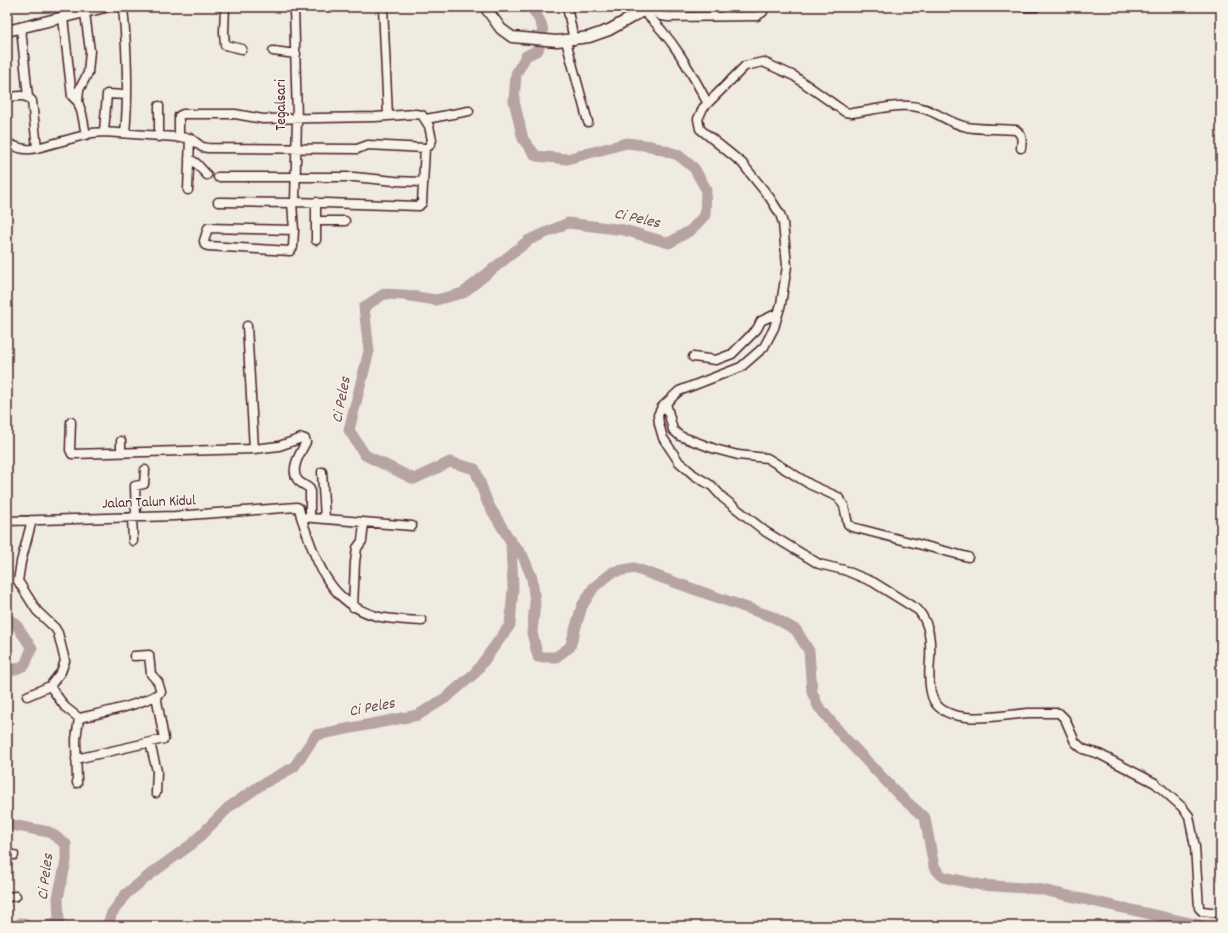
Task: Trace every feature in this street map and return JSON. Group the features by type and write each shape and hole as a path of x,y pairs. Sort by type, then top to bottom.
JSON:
{"main road":[{"path":"7,31 105,7"},
{"path":"485,7 506,33 512,37 566,41 609,30 648,9"}],"street":[{"path":"123,7 127,55 125,133"},
{"path":"225,7 224,32 226,45 242,49"},
{"name":"Tegalsari","path":"294,7 297,119 294,176 294,230 293,247 290,251 208,246 205,245 204,241 208,228 294,230"},
{"path":"383,7 388,116"},
{"path":"567,7 566,41 588,122"},
{"path":"724,16 734,7"},
{"path":"648,9 661,16 668,17 757,16 763,12 764,7"},
{"path":"1025,7 1036,7"},
{"path":"648,9 678,51 707,102"},
{"path":"84,13 90,51 88,73 79,90 78,102 86,135"},
{"path":"63,18 72,96 78,102"},
{"path":"21,28 28,97 32,101 37,148"},
{"path":"273,51 296,54"},
{"path":"1021,148 1021,134 1016,130 969,128 951,123 926,109 914,106 897,106 852,113 845,112 794,76 767,63 746,66 707,102 698,119 700,130 742,163 770,198 783,223 788,266 778,313 774,328 764,347 755,356 741,367 679,390 666,403 658,414 663,438 679,462 694,475 712,486 723,498 781,542 819,564 844,570 874,582 918,610 924,616 930,637 930,681 934,700 945,711 957,715 980,718 1028,713 1058,713 1065,718 1075,742 1083,749 1099,754 1155,783 1182,806 1189,816 1193,829 1199,908 1202,911 1221,913"},
{"path":"104,132 107,94 127,95"},
{"path":"7,97 28,97"},
{"path":"158,137 159,106"},
{"path":"426,119 469,111"},
{"path":"7,143 18,148 28,150 86,135 104,132 158,137 179,138 190,138 202,147 208,148 357,148 368,145 425,148 429,146 432,140 426,119 422,115 415,114 263,120 235,114 180,114 179,138"},
{"path":"188,190 190,138"},
{"path":"218,202 316,202 419,206 422,203 425,148"},
{"path":"189,159 196,163 207,175"},
{"path":"218,177 354,177 388,181 422,182"},
{"path":"316,202 316,240"},
{"path":"316,221 345,221"},
{"path":"693,358 716,360 732,354 757,329 761,321 778,313"},
{"path":"247,326 254,449"},
{"path":"666,403 673,430 680,436 714,449 767,458 811,485 838,497 844,506 848,524 852,527 968,557"},
{"path":"71,422 70,450 72,454 254,449 278,446 302,438 305,439 306,442 296,463 295,473 297,480 310,489 305,517 322,570 331,586 344,601 353,607 376,616 422,621"},
{"path":"121,441 121,452"},
{"path":"133,541 135,486 144,484 145,470"},
{"path":"322,472 325,518"},
{"name":"Jalan Talun Kidul","path":"7,521 224,514 291,508 299,508 305,517"},
{"path":"305,517 412,526"},
{"path":"27,696 50,686 63,667 64,661 62,644 56,630 37,612 17,580 32,520"},
{"path":"353,607 355,562 358,548 362,541 364,523"},
{"path":"79,718 114,709 156,695 161,690 158,682 151,674 150,656 147,654 134,656"},
{"path":"50,686 65,707 79,718"},
{"path":"76,759 150,743 164,738 156,695"},
{"path":"77,783 76,739 79,718"},
{"path":"150,743 157,771 156,793"}],"waterway":[{"name":"Ci Peles","path":"107,926 112,913 126,894 192,844 229,807 261,785 294,767 316,735 418,715 447,697 475,673 510,625 513,589 511,542 488,504 475,469 450,462 414,479 365,455 349,430 369,351 364,307 384,294 404,295 436,300 463,293 529,240 568,223 624,230 669,243 691,230 705,215 706,189 694,168 678,155 651,146 627,143 567,159 536,156 523,139 514,101 516,74 526,56 538,50 543,32 541,23 531,7"},
{"path":"511,542 523,556 532,578 535,603 532,633 538,657 556,657 570,647 582,606 594,587 613,572 634,568 773,617 796,630 809,651 812,692 818,706 843,736 900,796 925,818 934,867 943,877 981,885 1038,889 1204,926"},
{"name":"Ci Peles","path":"7,619 15,623 32,648 25,665 7,673"},
{"name":"Ci Peles","path":"7,824 49,832 66,844 66,861 58,898 59,922 65,926"},
{"path":"46,926 59,922"},
{"path":"16,926 21,923 27,926"}]}
